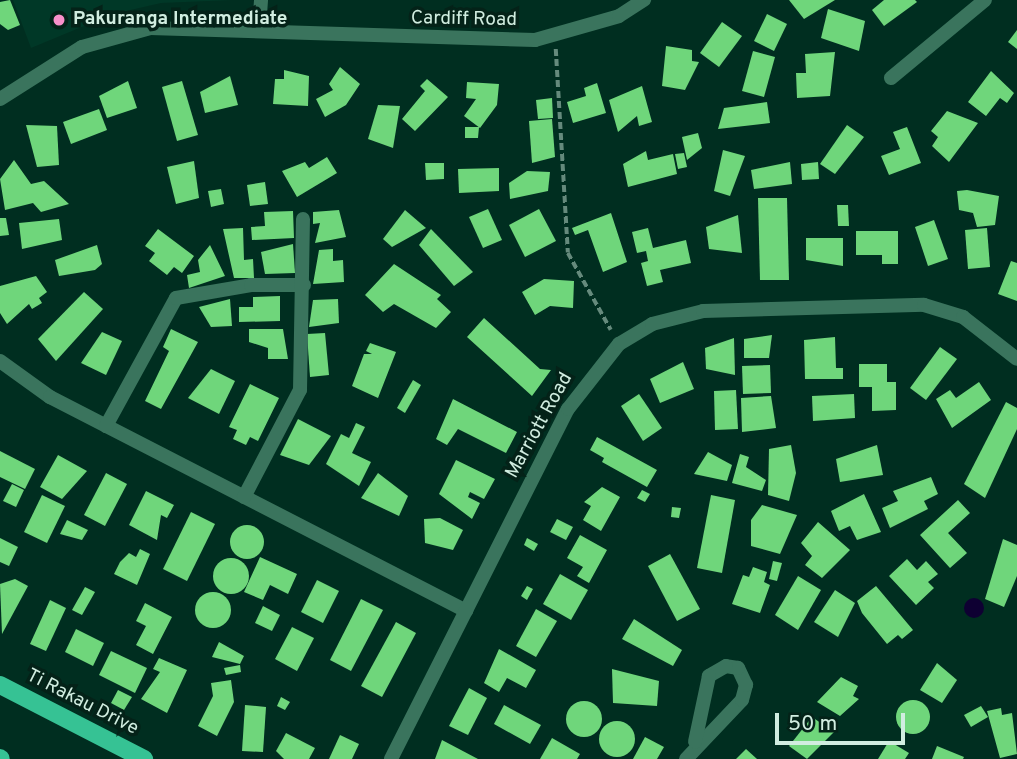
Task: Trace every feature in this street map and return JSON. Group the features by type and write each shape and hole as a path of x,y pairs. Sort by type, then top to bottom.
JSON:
{"main road":[{"name":"Ti Rakau Drive","path":"0,685 144,759"}],"street":[{"path":"259,29 261,0"},
{"name":"Cardiff Road","path":"0,99 43,66 114,36 174,26 487,43 555,38 619,16 644,0"},
{"path":"891,78 985,0"},
{"path":"244,497 300,390 304,285 303,219"},
{"path":"106,426 176,298 251,285 304,285"},
{"name":"Marriott Road","path":"391,759 568,409 619,344 652,324 703,311 925,305 963,317 1017,359"},
{"path":"0,361 106,426 466,611"},
{"path":"685,759 695,742 742,700 746,685 738,668 726,666 709,676 695,742"}],"path":[{"path":"555,38 568,253 619,344"}],"shaded area":[{"name":"Pakuranga Intermediate","path":"13,0 233,0 161,3 113,14 31,48"},
{"path":"974,598 981,601 984,608 981,615 974,618 967,615 964,608 967,601"}],"building":[{"path":"10,0 20,25 8,30 0,24 0,2"},
{"path":"789,0 835,0 804,19"},
{"path":"884,0 917,2 884,26 872,10"},
{"path":"828,9 865,21 859,51 821,38"},
{"path":"767,14 787,24 774,51 754,41"},
{"path":"722,22 742,36 719,67 700,53"},
{"path":"1017,30 1017,49 1008,42"},
{"path":"666,46 692,50 692,61 699,62 685,90 662,86"},
{"path":"753,51 775,57 764,97 742,91"},
{"path":"835,52 830,96 797,98 796,73 806,73 805,54"},
{"path":"340,67 360,84 346,105 325,117 316,99 333,90 329,84"},
{"path":"284,70 309,76 308,106 273,104 275,79 284,79"},
{"path":"991,71 1014,93 1007,103 1000,98 986,116 968,102"},
{"path":"230,76 238,105 205,113 200,92"},
{"path":"427,79 448,97 415,131 402,119 425,91 420,86"},
{"path":"128,81 137,108 107,118 99,96"},
{"path":"182,81 198,135 177,141 162,87"},
{"path":"467,82 499,84 497,105 480,128 464,116 476,99 466,98"},
{"path":"597,83 606,113 573,123 567,102 586,96 584,88"},
{"path":"642,86 652,122 639,126 637,116 618,132 609,100"},
{"path":"552,98 553,118 538,119 536,100"},
{"path":"767,102 770,123 718,129 724,108"},
{"path":"378,105 400,106 393,148 368,139"},
{"path":"99,109 107,130 71,144 63,122"},
{"path":"947,111 978,123 949,162 932,146 938,137 931,131"},
{"path":"552,119 555,157 532,163 529,121"},
{"path":"26,125 57,126 59,165 37,167"},
{"path":"847,125 864,137 835,174 820,164"},
{"path":"465,127 479,127 478,138 465,138"},
{"path":"907,127 921,163 889,175 881,156 900,149 893,132"},
{"path":"698,133 702,148 687,160 682,137"},
{"path":"723,150 745,156 730,196 714,191"},
{"path":"646,151 648,160 673,154 677,174 628,187 623,164"},
{"path":"684,153 687,167 678,169 675,154"},
{"path":"327,157 337,173 297,197 282,171 305,162 309,168"},
{"path":"14,160 31,184 44,181 69,204 41,212 33,203 5,210 0,179"},
{"path":"194,161 199,198 176,204 167,167"},
{"path":"790,162 792,184 754,189 751,170"},
{"path":"818,162 819,179 802,180 801,164"},
{"path":"425,163 444,163 444,179 426,180"},
{"path":"499,168 499,191 459,193 458,169"},
{"path":"527,171 550,172 548,191 510,199 509,183"},
{"path":"265,182 268,204 250,206 247,185"},
{"path":"221,189 224,204 211,207 208,191"},
{"path":"967,190 999,196 995,225 977,227 973,213 959,210 957,191"},
{"path":"758,198 787,198 789,280 760,280"},
{"path":"837,205 848,205 849,226 838,226"},
{"path":"488,209 502,240 483,248 469,217"},
{"path":"539,209 556,241 525,257 509,225"},
{"path":"339,210 346,237 315,243 320,223 313,224 313,212"},
{"path":"405,210 426,228 392,247 383,239"},
{"path":"293,211 294,238 252,240 251,227 265,226 264,212"},
{"path":"611,213 627,262 603,272 588,230 575,235 572,228"},
{"path":"738,215 742,253 709,249 706,227"},
{"path":"0,218 6,218 9,235 0,236"},
{"path":"59,219 62,240 22,249 19,223"},
{"path":"934,220 948,259 928,266 915,227"},
{"path":"243,228 244,260 253,259 254,278 234,278 223,229"},
{"path":"648,228 653,248 686,240 691,263 660,270 663,282 647,286 641,263 648,261 646,251 637,253 632,232"},
{"path":"987,228 990,267 968,269 965,230"},
{"path":"158,229 194,256 182,273 174,267 167,275 149,261 155,253 145,246"},
{"path":"431,229 473,272 454,286 419,245"},
{"path":"856,231 898,231 898,264 882,264 882,255 856,255"},
{"path":"806,238 843,238 843,266 806,260"},
{"path":"293,244 295,273 265,274 261,252"},
{"path":"97,245 102,264 95,270 59,276 55,260"},
{"path":"210,245 225,276 189,288 187,275 200,272 198,260"},
{"path":"333,249 333,261 343,260 344,282 313,284 319,250"},
{"path":"1011,261 1017,263 1017,301 998,294"},
{"path":"394,264 441,295 437,299 451,312 436,328 394,304 383,312 365,295"},
{"path":"36,276 47,292 39,298 42,303 32,309 29,304 7,324 0,313 0,286"},
{"path":"544,279 574,281 573,308 550,306 535,315 522,292"},
{"path":"84,292 103,309 56,361 38,339"},
{"path":"280,296 280,321 239,322 239,307 253,307 253,297"},
{"path":"230,299 232,326 211,327 199,307"},
{"path":"338,299 339,323 309,327 313,300"},
{"path":"484,318 540,369 551,370 532,396 467,337"},
{"path":"171,329 198,342 161,409 145,401 169,351 163,347"},
{"path":"249,329 283,329 288,359 268,359 268,348 249,342"},
{"path":"102,332 122,341 106,375 81,363"},
{"path":"325,333 329,375 310,377 307,334"},
{"path":"772,335 769,358 744,358 744,339"},
{"path":"835,337 836,368 843,368 843,379 805,379 804,340"},
{"path":"734,338 735,375 706,369 705,348"},
{"path":"370,343 396,352 378,398 352,386 364,354 372,354 366,351"},
{"path":"940,347 957,359 926,400 910,388"},
{"path":"683,362 694,389 660,403 650,379"},
{"path":"859,364 887,364 887,382 896,382 896,410 872,411 872,387 859,387"},
{"path":"770,365 771,393 743,394 742,366"},
{"path":"211,369 235,381 219,414 188,398"},
{"path":"413,380 421,385 405,413 397,408"},
{"path":"979,382 991,400 952,428 936,399 950,390 956,398"},
{"path":"250,384 279,398 258,441 250,437 246,445 233,439 237,430 229,427"},
{"path":"736,390 738,429 715,430 714,391"},
{"path":"639,394 662,428 643,441 621,406"},
{"path":"854,394 855,418 813,421 812,396"},
{"path":"771,396 776,428 742,432 741,398"},
{"path":"453,399 517,432 506,453 458,429 447,445 436,439"},
{"path":"1006,402 1017,408 1017,429 985,498 964,484"},
{"path":"298,419 331,436 309,465 280,455"},
{"path":"356,423 365,427 352,453 371,462 359,486 326,464 341,434 349,438"},
{"path":"597,437 657,470 647,487 602,462 604,458 590,450"},
{"path":"791,445 796,473 789,501 768,495 769,449"},
{"path":"877,445 883,475 840,482 836,459"},
{"path":"0,451 35,469 25,489 0,477"},
{"path":"708,452 732,465 727,481 694,474"},
{"path":"740,454 749,457 746,467 766,480 762,491 732,483"},
{"path":"58,455 87,471 62,499 40,487"},
{"path":"456,460 495,479 484,499 470,492 468,497 480,503 472,519 439,494"},
{"path":"106,473 127,484 105,526 84,515"},
{"path":"378,473 408,496 399,516 361,498"},
{"path":"931,477 938,494 924,501 928,509 890,528 882,508 898,501 893,491"},
{"path":"12,484 24,490 16,507 3,501"},
{"path":"602,487 620,497 601,531 583,520 591,506 584,502"},
{"path":"642,490 650,494 645,502 637,498"},
{"path":"146,491 174,505 167,518 161,515 157,540 129,525"},
{"path":"864,494 881,532 857,540 850,526 839,531 831,511"},
{"path":"42,495 65,506 47,543 24,532"},
{"path":"711,495 735,500 722,573 697,568"},
{"path":"958,500 970,513 948,533 967,553 950,568 920,535"},
{"path":"762,505 797,515 780,554 751,546 751,520"},
{"path":"672,507 681,508 679,518 671,517"},
{"path":"191,512 215,524 187,581 163,569"},
{"path":"440,518 463,530 453,550 425,543 424,519"},
{"path":"557,519 573,527 566,540 550,532"},
{"path":"67,520 88,530 82,540 60,534"},
{"path":"818,522 850,550 822,578 805,565 812,556 801,543"},
{"path":"247,525 259,530 264,542 259,554 247,559 235,554 230,542 235,530"},
{"path":"580,535 607,550 589,583 577,576 583,567 567,558"},
{"path":"0,538 18,547 9,566 0,562"},
{"path":"527,538 538,544 534,551 524,545"},
{"path":"1003,539 1017,545 1017,576 1004,607 985,599"},
{"path":"140,549 150,554 137,585 114,574 129,553 136,557"},
{"path":"670,554 700,609 677,621 648,566"},
{"path":"260,557 297,574 288,594 270,585 263,600 244,592"},
{"path":"231,558 243,564 249,576 243,588 231,594 219,588 213,576 219,564"},
{"path":"907,559 917,570 926,561 938,574 928,582 934,588 916,605 889,576"},
{"path":"773,561 782,563 777,581 769,579"},
{"path":"753,567 767,572 764,582 770,585 760,613 732,604 743,575 749,577"},
{"path":"560,574 588,590 571,620 543,604"},
{"path":"798,576 821,590 798,630 775,615"},
{"path":"15,579 28,586 2,634 0,584"},
{"path":"317,580 339,591 323,623 301,612"},
{"path":"527,586 533,589 527,600 521,596"},
{"path":"876,586 913,630 902,639 898,635 887,644 862,613 857,601"},
{"path":"85,587 95,592 82,615 72,610"},
{"path":"835,590 855,603 838,637 814,622"},
{"path":"213,592 225,598 231,610 225,622 213,628 201,622 195,610 201,598"},
{"path":"361,599 383,610 351,671 330,660"},
{"path":"50,600 66,608 46,651 30,644"},
{"path":"145,603 172,617 153,654 136,645 146,626 136,621"},
{"path":"263,606 280,615 272,631 255,623"},
{"path":"536,609 557,621 536,657 516,646"},
{"path":"634,619 682,650 673,666 622,639"},
{"path":"396,622 416,633 382,697 361,686"},
{"path":"292,627 314,638 297,671 275,659"},
{"path":"76,629 104,643 93,666 65,652"},
{"path":"219,642 244,656 240,664 212,657"},
{"path":"499,649 536,670 526,688 507,678 499,692 484,683"},
{"path":"111,651 147,668 135,693 99,675"},
{"path":"159,658 187,670 167,713 141,699 160,672 153,669"},
{"path":"937,663 957,680 942,703 920,690"},
{"path":"240,665 241,672 226,675 224,668"},
{"path":"612,669 659,681 657,706 613,703"},
{"path":"841,677 858,686 853,696 859,699 840,716 817,702"},
{"path":"231,680 234,702 217,736 198,726 213,696 211,683"},
{"path":"469,688 487,698 468,735 449,726"},
{"path":"118,690 132,697 124,710 111,703"},
{"path":"281,697 290,702 285,710 277,706"},
{"path":"913,700 925,705 930,717 925,729 913,734 901,729 896,717 901,705"},
{"path":"584,701 597,706 602,719 597,732 584,737 571,732 566,719 571,706"},
{"path":"245,705 266,707 263,752 242,751"},
{"path":"504,705 541,725 530,744 494,724"},
{"path":"981,706 988,717 971,727 964,715"},
{"path":"1001,708 1002,715 1012,713 1017,754 1000,758 987,711"},
{"path":"812,717 834,732 807,759 789,746"},
{"path":"617,721 630,726 635,739 630,752 617,757 604,752 599,739 604,726"},
{"path":"286,733 315,748 309,759 284,759 276,751"},
{"path":"340,735 359,744 352,759 329,759"},
{"path":"645,737 664,747 657,759 633,759"},
{"path":"552,738 580,754 577,759 540,759"},
{"path":"442,740 478,759 435,759"},
{"path":"889,741 909,753 905,759 878,759"},
{"path":"937,746 964,757 932,759"},
{"path":"746,749 757,759 736,759"}],"place":[{"name":"Pakuranga Intermediate","path":"59,20"}]}
